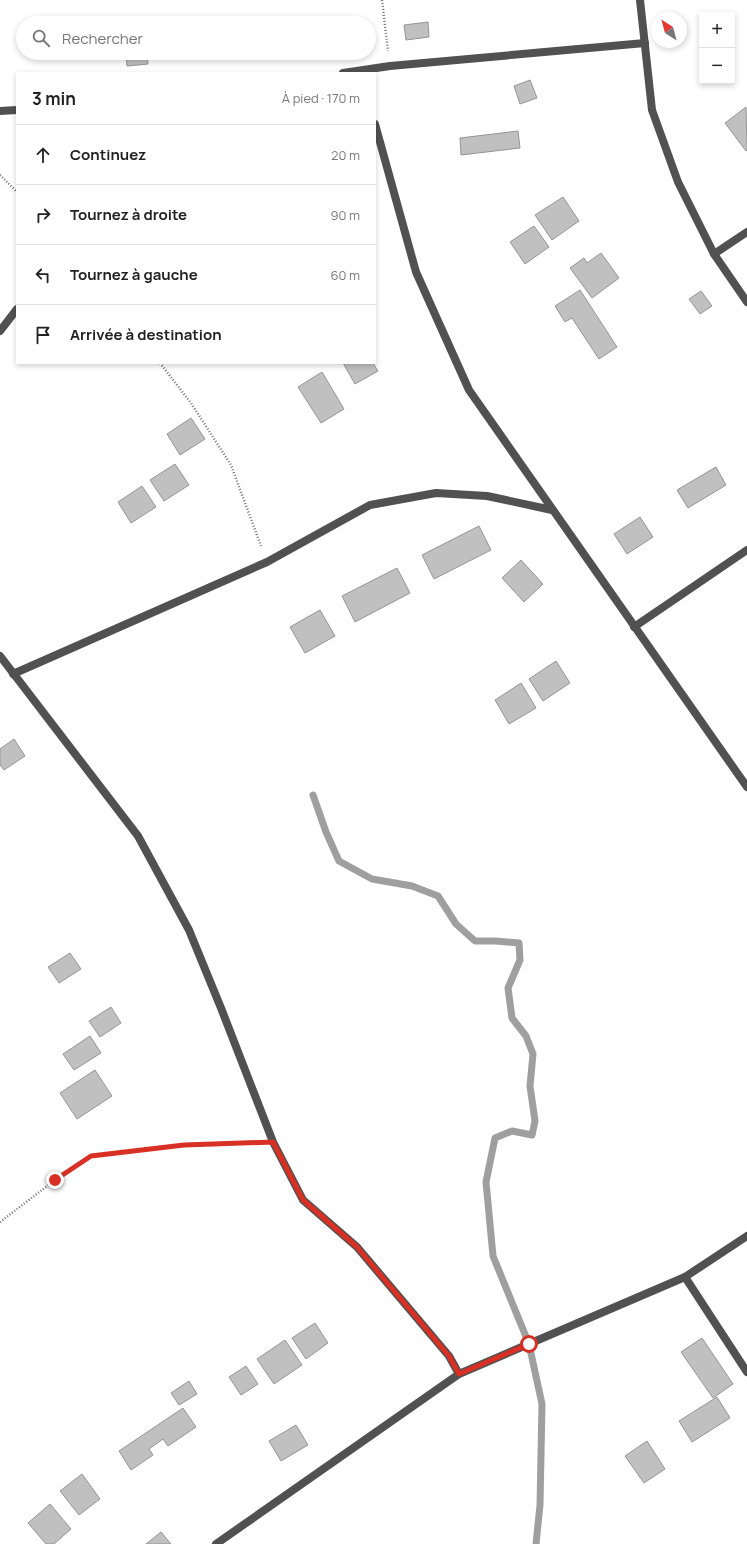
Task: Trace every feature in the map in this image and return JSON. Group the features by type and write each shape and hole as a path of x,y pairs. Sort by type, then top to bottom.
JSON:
{"street":[{"path":"640,0 652,110 678,182 714,254 747,302"},
{"path":"361,72 390,66 645,43"},
{"path":"0,111 16,110"},
{"path":"376,128 416,272 469,390 747,787"},
{"path":"714,254 747,232"},
{"path":"0,331 16,310"},
{"path":"13,674 267,562 370,505 436,493 487,496 552,510"},
{"path":"634,627 747,550"},
{"path":"0,656 138,836 189,930 273,1142 303,1200 357,1247 449,1356 459,1374"},
{"path":"216,1544 459,1374 685,1277 747,1236"},
{"path":"685,1277 747,1372"}],"path":[{"path":"382,0 390,66"},
{"path":"0,174 16,191"},
{"path":"161,364 191,404 230,465 267,562"},
{"path":"0,1222 55,1180 91,1156 184,1145 273,1142"}],"building":[{"path":"428,22 429,37 406,40 404,25"},
{"path":"127,60 148,60 148,64 127,66"},
{"path":"530,80 537,98 520,104 514,86"},
{"path":"746,107 747,150 746,151 725,123"},
{"path":"518,131 520,148 461,155 460,138"},
{"path":"563,197 579,221 552,240 535,215"},
{"path":"534,226 549,247 525,264 510,242"},
{"path":"601,253 619,278 592,298 570,268 584,258 587,263"},
{"path":"580,290 617,347 599,359 572,318 565,322 555,306"},
{"path":"701,291 712,306 700,314 689,299"},
{"path":"344,364 374,364 378,371 355,384"},
{"path":"322,372 344,409 321,423 298,387"},
{"path":"191,418 205,439 180,455 167,434"},
{"path":"175,464 189,485 164,501 150,480"},
{"path":"716,467 726,485 688,508 677,490"},
{"path":"142,486 156,507 131,523 118,502"},
{"path":"640,517 653,537 627,554 614,534"},
{"path":"479,526 491,550 434,579 422,555"},
{"path":"521,560 543,584 524,602 502,578"},
{"path":"397,568 410,593 355,622 342,596"},
{"path":"320,610 335,636 305,653 290,627"},
{"path":"556,661 570,683 543,701 529,679"},
{"path":"521,683 536,708 509,724 495,700"},
{"path":"14,739 25,756 4,770 0,765 0,749"},
{"path":"70,953 81,969 59,983 48,967"},
{"path":"111,1007 121,1023 100,1037 89,1021"},
{"path":"90,1036 101,1053 74,1070 63,1054"},
{"path":"95,1070 112,1096 77,1119 60,1093"},
{"path":"315,1323 328,1343 306,1359 292,1338"},
{"path":"702,1338 733,1384 713,1398 681,1352"},
{"path":"285,1340 302,1365 274,1384 257,1359"},
{"path":"246,1366 258,1384 241,1395 229,1377"},
{"path":"189,1381 197,1394 179,1405 171,1393"},
{"path":"717,1397 730,1418 692,1442 679,1421"},
{"path":"183,1408 196,1427 168,1446 163,1439 149,1449 153,1455 131,1470 119,1451"},
{"path":"296,1425 308,1445 281,1461 269,1441"},
{"path":"647,1441 665,1469 644,1483 625,1456"},
{"path":"82,1474 100,1499 79,1515 60,1491"},
{"path":"50,1504 71,1529 54,1544 46,1544 28,1523"},
{"path":"161,1532 171,1544 146,1544"}],"waterway":[{"path":"313,795 326,832 339,861 372,879 412,886 438,896 456,924 475,941 519,943 520,960 508,988 512,1018 526,1036 533,1054 530,1086 535,1121 532,1135 512,1131 495,1138 486,1182 493,1256 529,1344 542,1404 540,1505 536,1544"}],"route":[{"path":"55,1180 91,1156 184,1145 273,1142 303,1200 357,1247 449,1356 459,1374 529,1344"}]}
